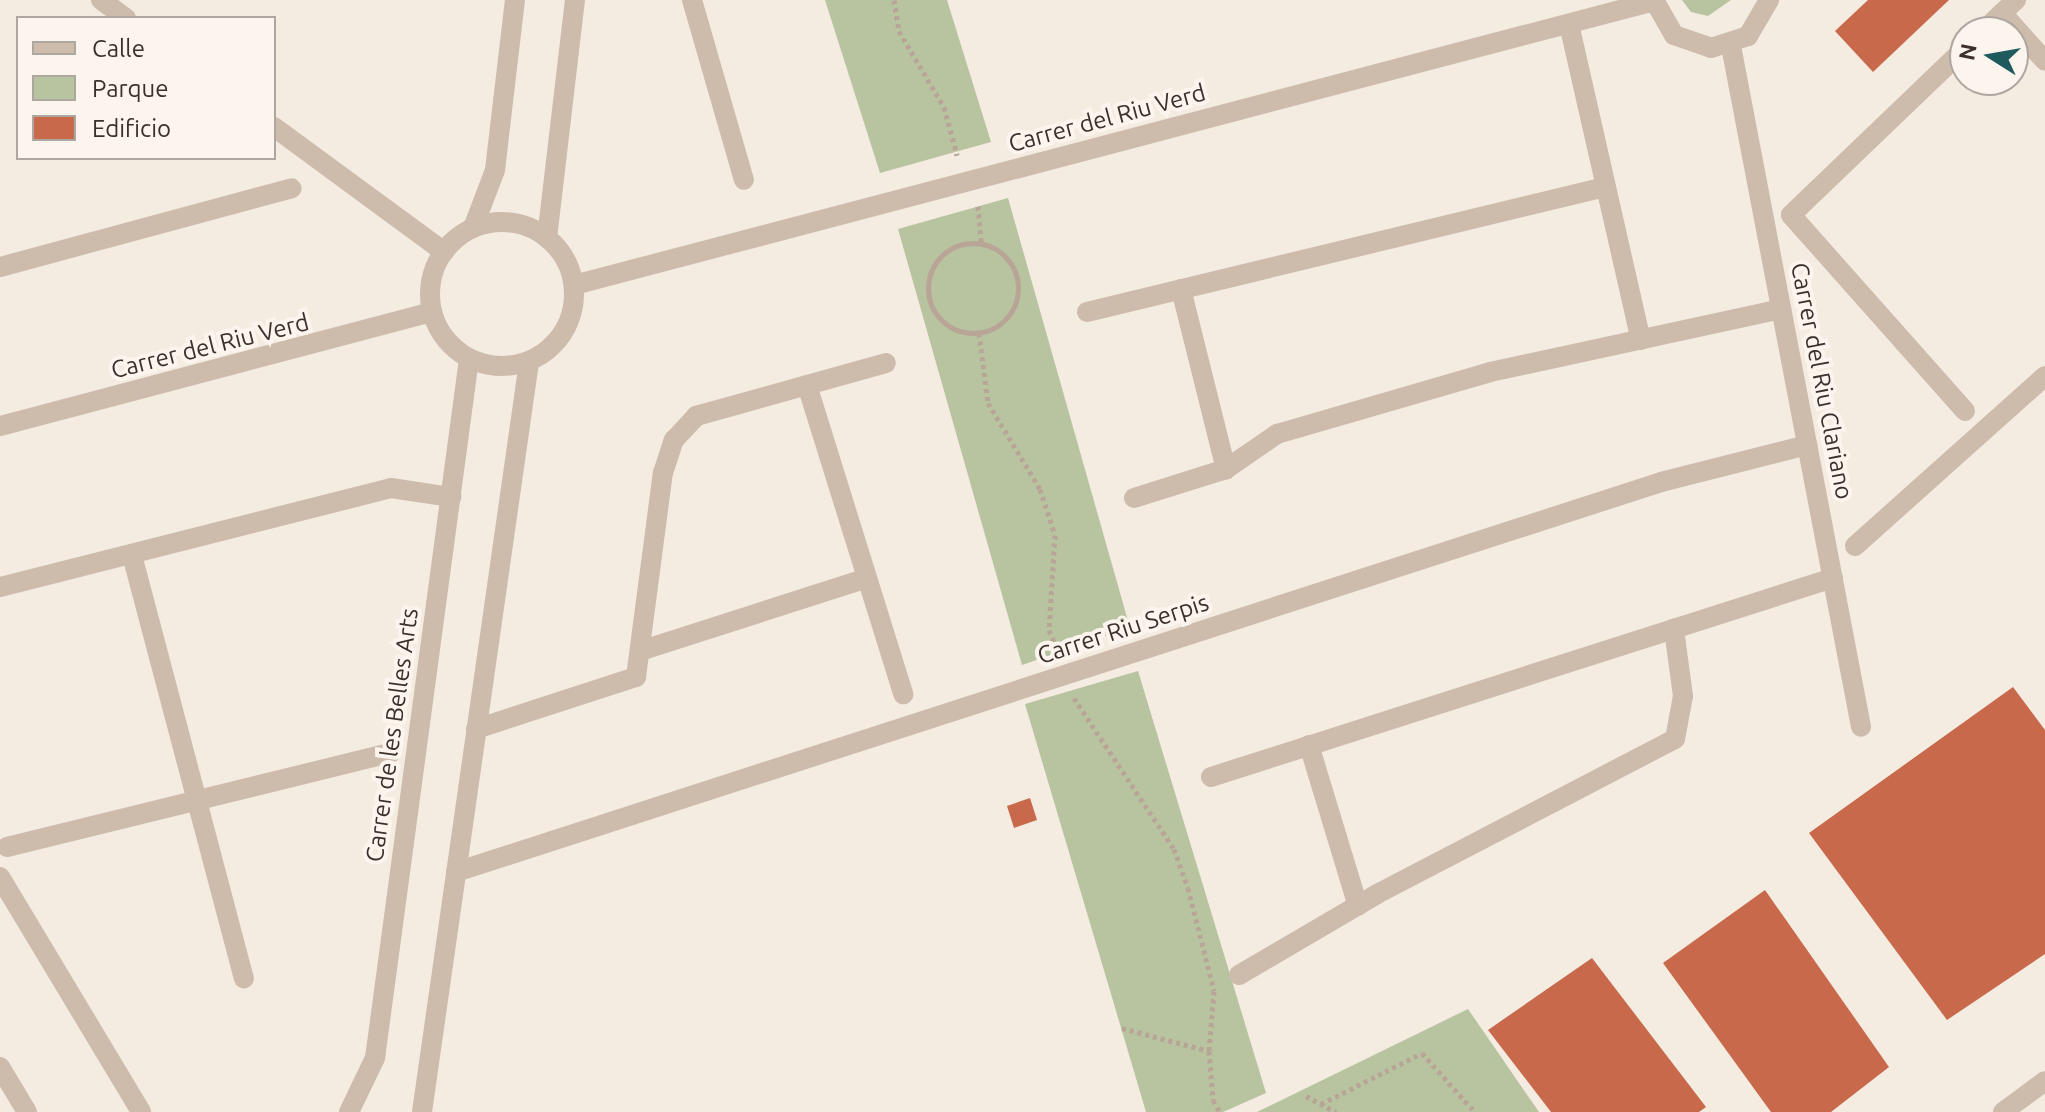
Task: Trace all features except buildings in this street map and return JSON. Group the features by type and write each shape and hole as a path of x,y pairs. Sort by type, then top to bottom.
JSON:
{"street":[{"path":"101,0 123,16"},
{"path":"473,228 511,223 547,238 560,251 574,285 573,309 564,331 529,362 499,366 469,359 440,331 432,312 433,281 444,252 473,228 495,170 515,0"},
{"path":"547,238 575,0"},
{"path":"692,0 744,180"},
{"path":"1654,1 1661,20 1691,45 1731,46 1761,23 1769,0"},
{"name":"Carrer del Riu Verd","path":"574,285 1654,1"},
{"path":"2009,6 2045,61"},
{"path":"1569,24 1641,340"},
{"name":"Carrer del Riu Clariano","path":"1731,46 1861,727"},
{"path":"1764,220 1791,215 1949,63"},
{"path":"276,128 444,252"},
{"path":"1087,312 1605,187"},
{"path":"0,267 292,188"},
{"path":"1791,215 1965,411"},
{"path":"1181,289 1226,469"},
{"path":"1134,498 1226,469 1277,434 1490,372 1781,309"},
{"name":"Carrer del Riu Verd","path":"0,426 432,312"},
{"name":"Carrer de les Belles Arts","path":"349,1112 375,1058 469,359"},
{"path":"422,1112 529,362"},
{"path":"476,729 636,677 663,473 674,440 696,416 886,363"},
{"path":"1855,546 2045,376"},
{"path":"807,385 903,694"},
{"name":"Carrer Riu Serpis","path":"456,872 1661,482 1807,445"},
{"path":"0,587 391,488 451,497"},
{"path":"132,555 244,978"},
{"path":"640,651 867,578"},
{"path":"1211,777 1833,578"},
{"path":"1239,975 1358,906 1675,739 1683,696 1674,629"},
{"path":"1309,745 1358,906"},
{"path":"7,847 391,753"},
{"path":"0,877 141,1112"},
{"path":"0,1067 27,1112"},
{"path":"2003,1112 2045,1081"}],"path":[{"path":"894,0 899,31 944,107 957,155"},
{"path":"978,206 981,242"},
{"path":"981,242 1006,255 1014,267 1018,295 1005,321 979,333 949,326 930,302 928,286 939,257 951,247 981,242"},
{"path":"979,333 988,403 997,426 1040,489 1055,535 1049,630 1059,652"},
{"path":"1069,691 1174,849 1212,980 1209,1051 1213,1100 1220,1112"},
{"path":"1122,1028 1209,1051"},
{"path":"1321,1104 1422,1053 1475,1112"},
{"path":"1306,1096 1336,1112"}],"green space":[{"path":"825,0 947,0 991,142 880,173"},
{"path":"1682,0 1731,0 1708,16 1691,12"},
{"path":"1008,198 1130,628 1022,665 898,229"},
{"path":"1138,671 1266,1093 1223,1112 1146,1112 1025,704"},
{"path":"1468,1009 1539,1112 1257,1112"}]}
